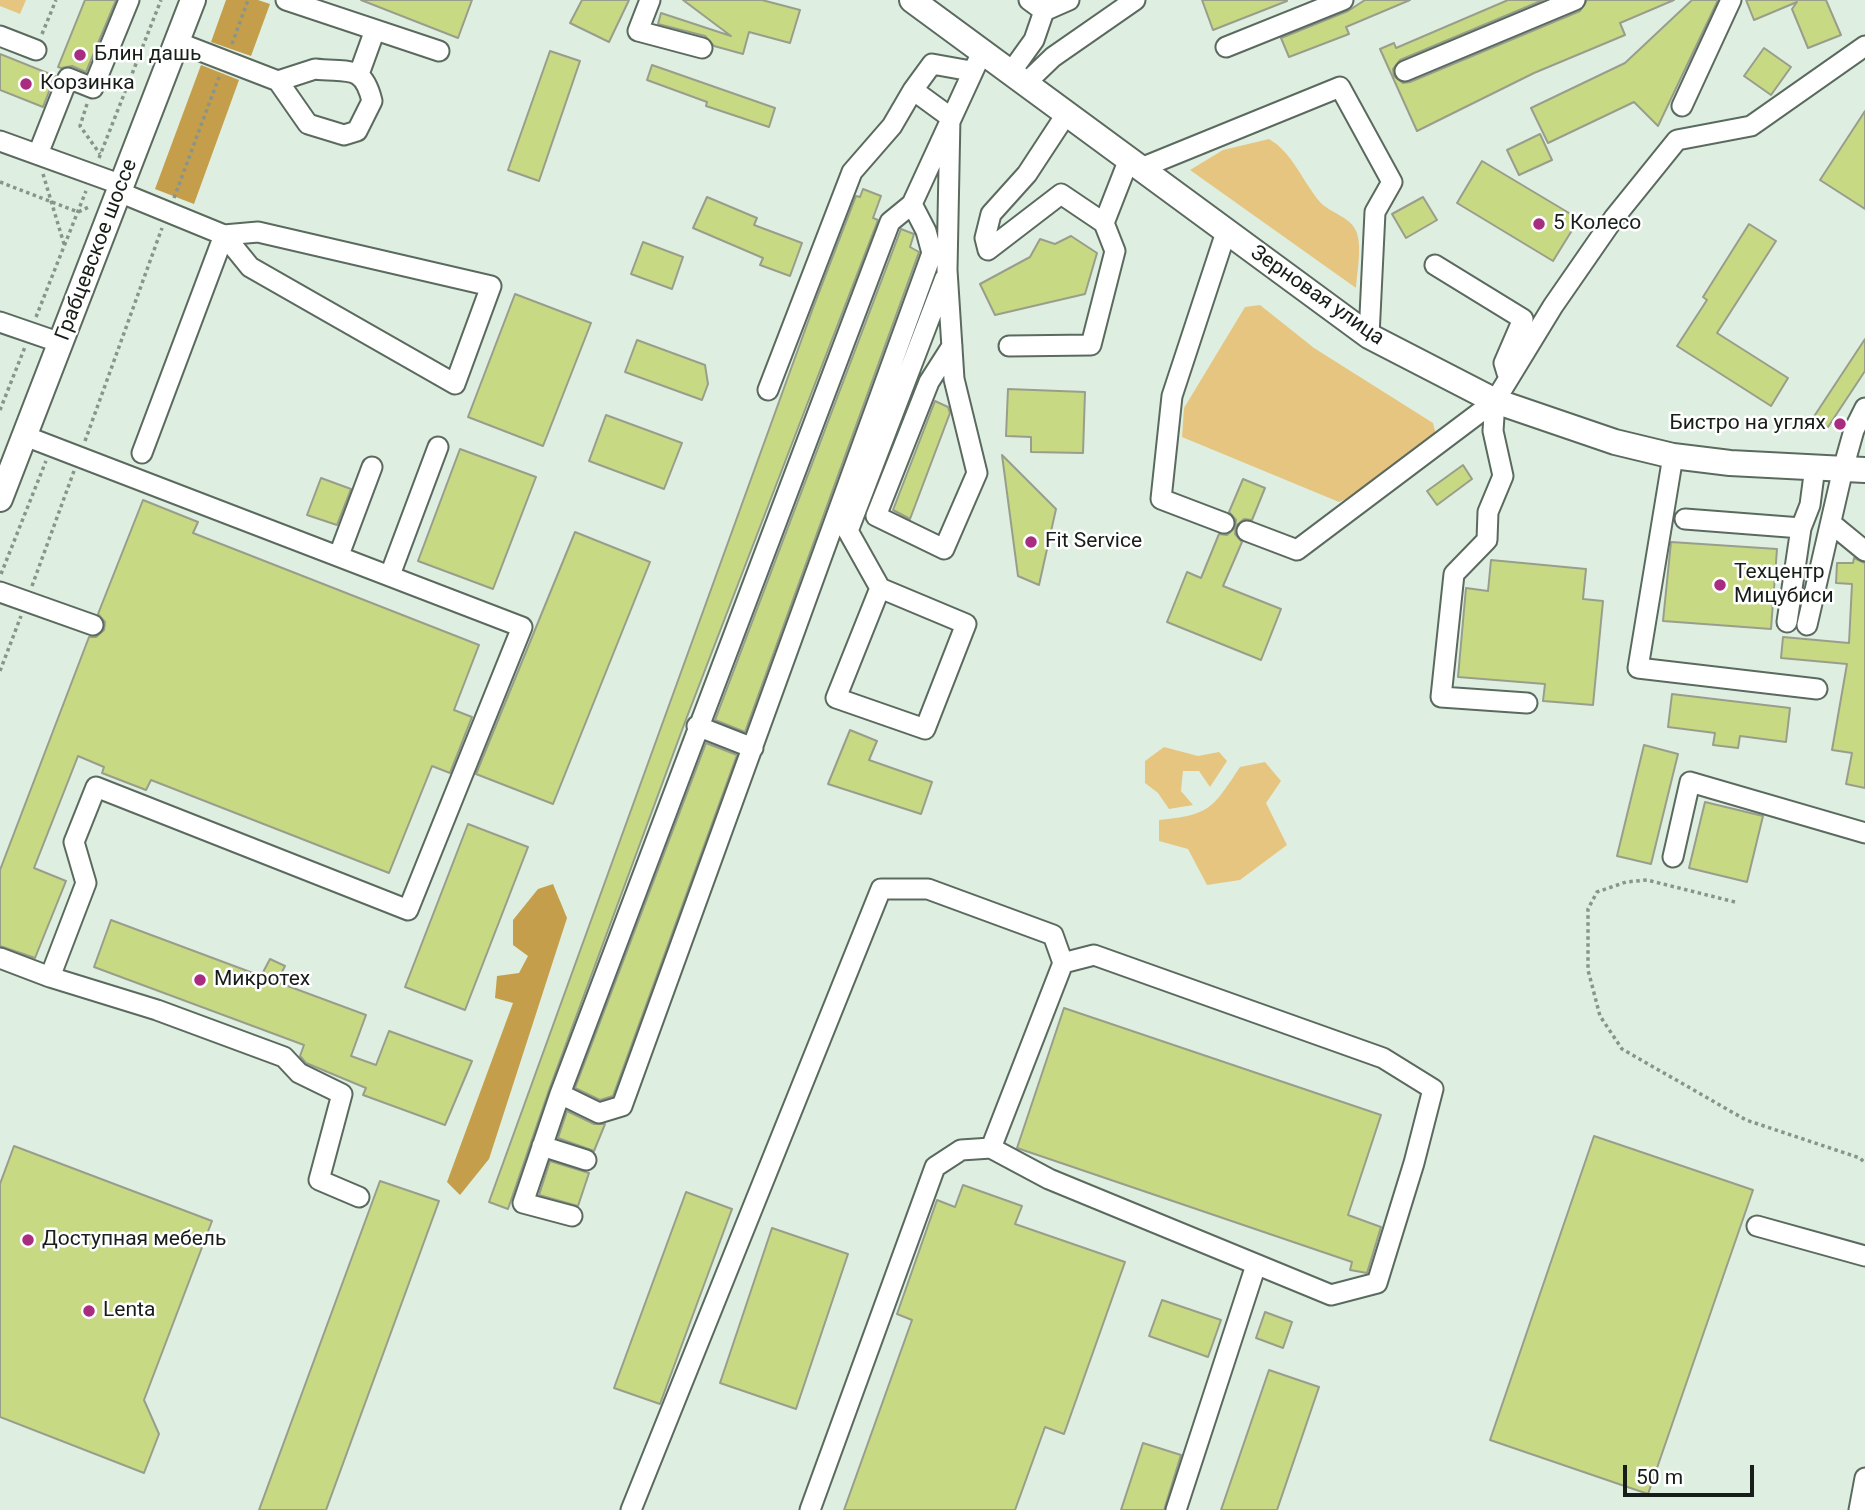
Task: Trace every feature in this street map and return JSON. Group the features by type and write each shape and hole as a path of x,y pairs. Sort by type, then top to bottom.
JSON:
{"main road":[{"name":"Грабцевское шоссе","path":"0,499 193,0"},
{"name":"Зерновая улица","path":"912,0 976,62 1019,77 1369,336 1495,401 1615,442 1673,456 1854,469"}],"street":[{"path":"38,154 68,78 93,88 129,0"},
{"path":"286,0 439,51"},
{"path":"650,0 638,31 702,48"},
{"path":"1019,77 1034,40 1036,5 1069,0"},
{"path":"1019,77 1053,57 1135,0"},
{"path":"1226,47 1343,0"},
{"path":"1405,71 1575,0"},
{"path":"1682,106 1731,0"},
{"path":"359,74 375,30"},
{"path":"0,36 36,50"},
{"path":"177,42 278,80 308,124 344,135 357,131 372,101 367,80 359,74 315,69 278,80"},
{"path":"1247,531 1297,550 1495,401 1553,306 1614,218 1678,140 1751,127 1865,46"},
{"path":"572,1216 523,1203 560,1094 697,726 890,222 912,204 976,62 932,64 892,126 852,172 768,390"},
{"path":"1104,223 1135,164 1340,87 1392,182 1376,212 1369,336"},
{"path":"913,90 950,117"},
{"path":"1009,345 1091,345 1115,251 1104,223 1061,194 988,250 985,238 991,214 1027,174 1067,113"},
{"path":"950,117 947,270 952,346 954,379 977,473 944,549 876,516 929,382 952,346"},
{"path":"0,141 92,174 167,214 224,235 258,232 491,286 455,384 250,267 224,235"},
{"path":"560,1094 598,1114 621,1106 932,253 926,231 912,204"},
{"path":"1224,523 1161,499 1172,396 1226,232"},
{"path":"142,453 224,235"},
{"path":"1435,265 1522,319 1504,363 1509,378"},
{"path":"880,588 836,698 925,729 966,624 880,588 848,531 947,270"},
{"path":"0,322 61,343"},
{"path":"1495,401 1493,431 1503,476 1488,512 1487,540 1454,574 1441,697 1527,703"},
{"path":"1807,625 1832,524 1854,469 1854,430 1865,408"},
{"path":"25,436 522,626 408,910 96,788 74,842 86,883 50,977"},
{"path":"390,575 438,447"},
{"path":"1673,456 1638,668 1817,690"},
{"path":"339,555 372,467"},
{"path":"1787,622 1801,528 1810,505 1815,467"},
{"path":"1685,519 1801,528"},
{"path":"1832,524 1865,551"},
{"path":"0,592 93,625"},
{"path":"697,726 753,748"},
{"path":"1673,857 1690,782 1865,833"},
{"path":"631,1510 881,889 928,889 1053,934 1063,963 991,1148"},
{"path":"810,1510 935,1167 961,1150 991,1148 1049,1179 1331,1295 1377,1283 1414,1163 1433,1089 1383,1058 1094,955 1063,963"},
{"path":"0,958 50,977 157,1010 284,1057 299,1073 342,1094 319,1180 359,1197"},
{"path":"542,1146 586,1160"},
{"path":"1757,1226 1865,1256"},
{"path":"1176,1510 1256,1265"},
{"path":"1859,1510 1865,1478"}],"path":[{"path":"36,50 56,0"},
{"path":"0,410 161,0"},
{"path":"0,671 248,0"},
{"path":"93,88 80,126 100,154"},
{"path":"38,154 64,246"},
{"path":"0,182 78,212 96,204"},
{"path":"0,576 52,446"},
{"path":"1735,902 1647,880 1626,882 1597,892 1588,909 1588,970 1600,1016 1622,1049 1746,1120 1860,1158 1865,1163"}],"shaded area":[{"path":"0,0 26,0 20,14 0,6"},
{"path":"226,0 258,0 270,4 251,56 211,42"},
{"path":"201,65 239,80 194,204 155,189"},
{"path":"1269,139 1291,159 1320,202 1354,227 1359,246 1356,288 1190,170 1223,150"},
{"path":"1260,305 1314,348 1433,423 1436,435 1366,490 1339,502 1182,437 1184,408 1245,307"},
{"path":"1164,747 1198,756 1219,752 1227,761 1210,787 1199,771 1183,771 1181,791 1193,805 1169,809 1158,793 1145,783 1145,761"},
{"path":"1265,762 1281,781 1266,803 1287,845 1240,880 1207,885 1188,849 1159,841 1159,820 1200,812 1216,801 1240,767"},
{"path":"553,884 567,918 489,1159 460,1195 447,1182 513,1003 495,998 497,976 519,973 528,956 513,945 513,920 538,889"}],"building":[{"path":"85,0 116,0 86,72 72,66 58,67"},
{"path":"361,0 472,0 458,38"},
{"path":"582,0 629,0 609,42 570,23"},
{"path":"683,0 762,0 800,10 790,43 749,32 743,54 714,46 705,36 658,24 661,13 731,36"},
{"path":"1202,0 1287,0 1287,1 1213,30"},
{"path":"1365,0 1410,0 1346,27 1349,34 1289,57 1281,38 1348,11"},
{"path":"1508,0 1543,0 1400,60 1393,69 1394,76 1403,83 1410,82 1580,11 1587,0 1674,0 1620,23 1625,35 1534,73 1417,131 1380,49 1394,43 1396,48"},
{"path":"1692,0 1718,0 1658,126 1634,102 1548,143 1531,108 1625,63"},
{"path":"1746,0 1826,0 1841,35 1808,48 1792,9 1797,2 1754,20"},
{"path":"1764,48 1791,67 1771,95 1744,76"},
{"path":"550,51 580,61 539,181 508,170"},
{"path":"0,54 55,76 43,107 0,90"},
{"path":"652,65 775,108 769,127 706,106 707,102 647,80"},
{"path":"1865,111 1865,209 1820,180"},
{"path":"1540,134 1552,160 1519,175 1507,150"},
{"path":"1482,161 1579,219 1553,261 1457,203"},
{"path":"863,189 881,196 873,218 878,220 685,722 549,1090 508,1209 489,1202 813,308 856,196 860,197"},
{"path":"707,197 757,218 754,225 802,243 790,276 760,265 763,258 693,228"},
{"path":"1423,197 1437,220 1406,238 1392,214"},
{"path":"1749,224 1776,241 1717,333 1788,378 1771,406 1677,346 1707,300 1703,297"},
{"path":"901,229 914,234 910,247 919,252 745,732 715,720"},
{"path":"1071,236 1097,253 1085,294 995,315 980,284 1030,257 1040,239 1055,244"},
{"path":"643,242 683,257 672,289 631,274"},
{"path":"515,294 591,323 543,446 468,417"},
{"path":"1865,339 1865,371 1828,427 1809,424"},
{"path":"637,340 705,365 708,384 702,400 625,372"},
{"path":"1008,389 1085,392 1083,453 1031,452 1031,437 1006,436"},
{"path":"935,401 948,407 950,413 910,519 893,510"},
{"path":"606,415 682,443 664,489 589,461"},
{"path":"460,449 536,477 493,589 418,561"},
{"name":"Fit Service","path":"1002,455 1056,509 1039,585 1018,576"},
{"path":"1463,465 1472,479 1437,505 1427,491"},
{"path":"321,478 351,489 337,525 307,515"},
{"path":"1243,479 1265,488 1252,520 1244,519 1236,526 1235,534 1242,542 1223,586 1281,609 1261,660 1167,622 1187,572 1201,578 1219,534 1227,535 1235,528 1236,520 1229,512"},
{"path":"143,500 198,522 193,533 479,645 454,710 472,717 450,773 432,766 389,873 151,780 146,790 102,773 104,767 78,756 34,868 66,881 35,958 0,946 0,870 89,637 96,637 104,630 105,622 98,614"},
{"path":"575,532 650,562 553,804 476,774"},
{"name":"Техцентр Мицубиси","path":"1671,542 1777,549 1771,629 1663,621"},
{"path":"1854,558 1865,563 1865,788 1846,784 1852,753 1832,750 1847,664 1781,658 1783,637 1849,643 1852,584 1836,583 1837,563 1853,563"},
{"path":"1491,560 1586,569 1583,599 1603,601 1593,705 1543,701 1545,684 1458,677 1466,588 1488,591"},
{"path":"1672,694 1790,708 1786,742 1740,736 1738,748 1713,745 1715,733 1668,727"},
{"path":"850,730 877,741 869,760 932,782 921,814 828,784"},
{"path":"706,743 737,755 613,1096 600,1100 575,1088"},
{"path":"1644,745 1678,754 1651,864 1617,856"},
{"path":"1705,802 1763,816 1747,882 1689,868"},
{"path":"468,824 528,847 465,1010 405,987"},
{"path":"111,920 261,976 270,959 285,966 277,982 366,1015 351,1056 376,1065 389,1031 472,1061 445,1125 363,1095 366,1088 306,1063 300,1056 304,1045 94,967"},
{"path":"1064,1008 1381,1115 1348,1215 1381,1227 1367,1273 1350,1270 1352,1262 1017,1148"},
{"path":"567,1111 594,1124 605,1124 594,1151 558,1138"},
{"path":"1594,1136 1753,1190 1648,1494 1490,1440"},
{"name":"Lenta","path":"14,1146 212,1221 144,1400 159,1434 144,1473 0,1417 0,1184"},
{"path":"550,1161 589,1173 578,1206 539,1195"},
{"path":"380,1181 439,1201 326,1510 259,1510"},
{"path":"963,1185 1022,1206 1015,1224 1125,1262 1064,1434 1045,1427 1015,1510 844,1510 912,1320 897,1314 937,1200 955,1207"},
{"path":"686,1192 732,1209 660,1404 614,1388"},
{"path":"772,1228 848,1254 796,1409 720,1383"},
{"path":"1162,1300 1221,1320 1208,1357 1149,1336"},
{"path":"1265,1312 1292,1322 1283,1348 1256,1338"},
{"path":"1269,1370 1319,1387 1277,1510 1221,1510"},
{"path":"1143,1443 1181,1455 1164,1510 1121,1510"}],"place":[{"name":"Блин дашь","path":"80,55"},
{"name":"Корзинка","path":"26,84"},
{"name":"5 Колесо","path":"1539,224"},
{"name":"Бистро на углях","path":"1840,424"},
{"name":"Fit Service","path":"1031,542"},
{"name":"Техцентр Мицубиси","path":"1720,585"},
{"name":"Микротех","path":"200,980"},
{"name":"Доступная мебель","path":"28,1240"},
{"name":"Lenta","path":"89,1311"}]}
